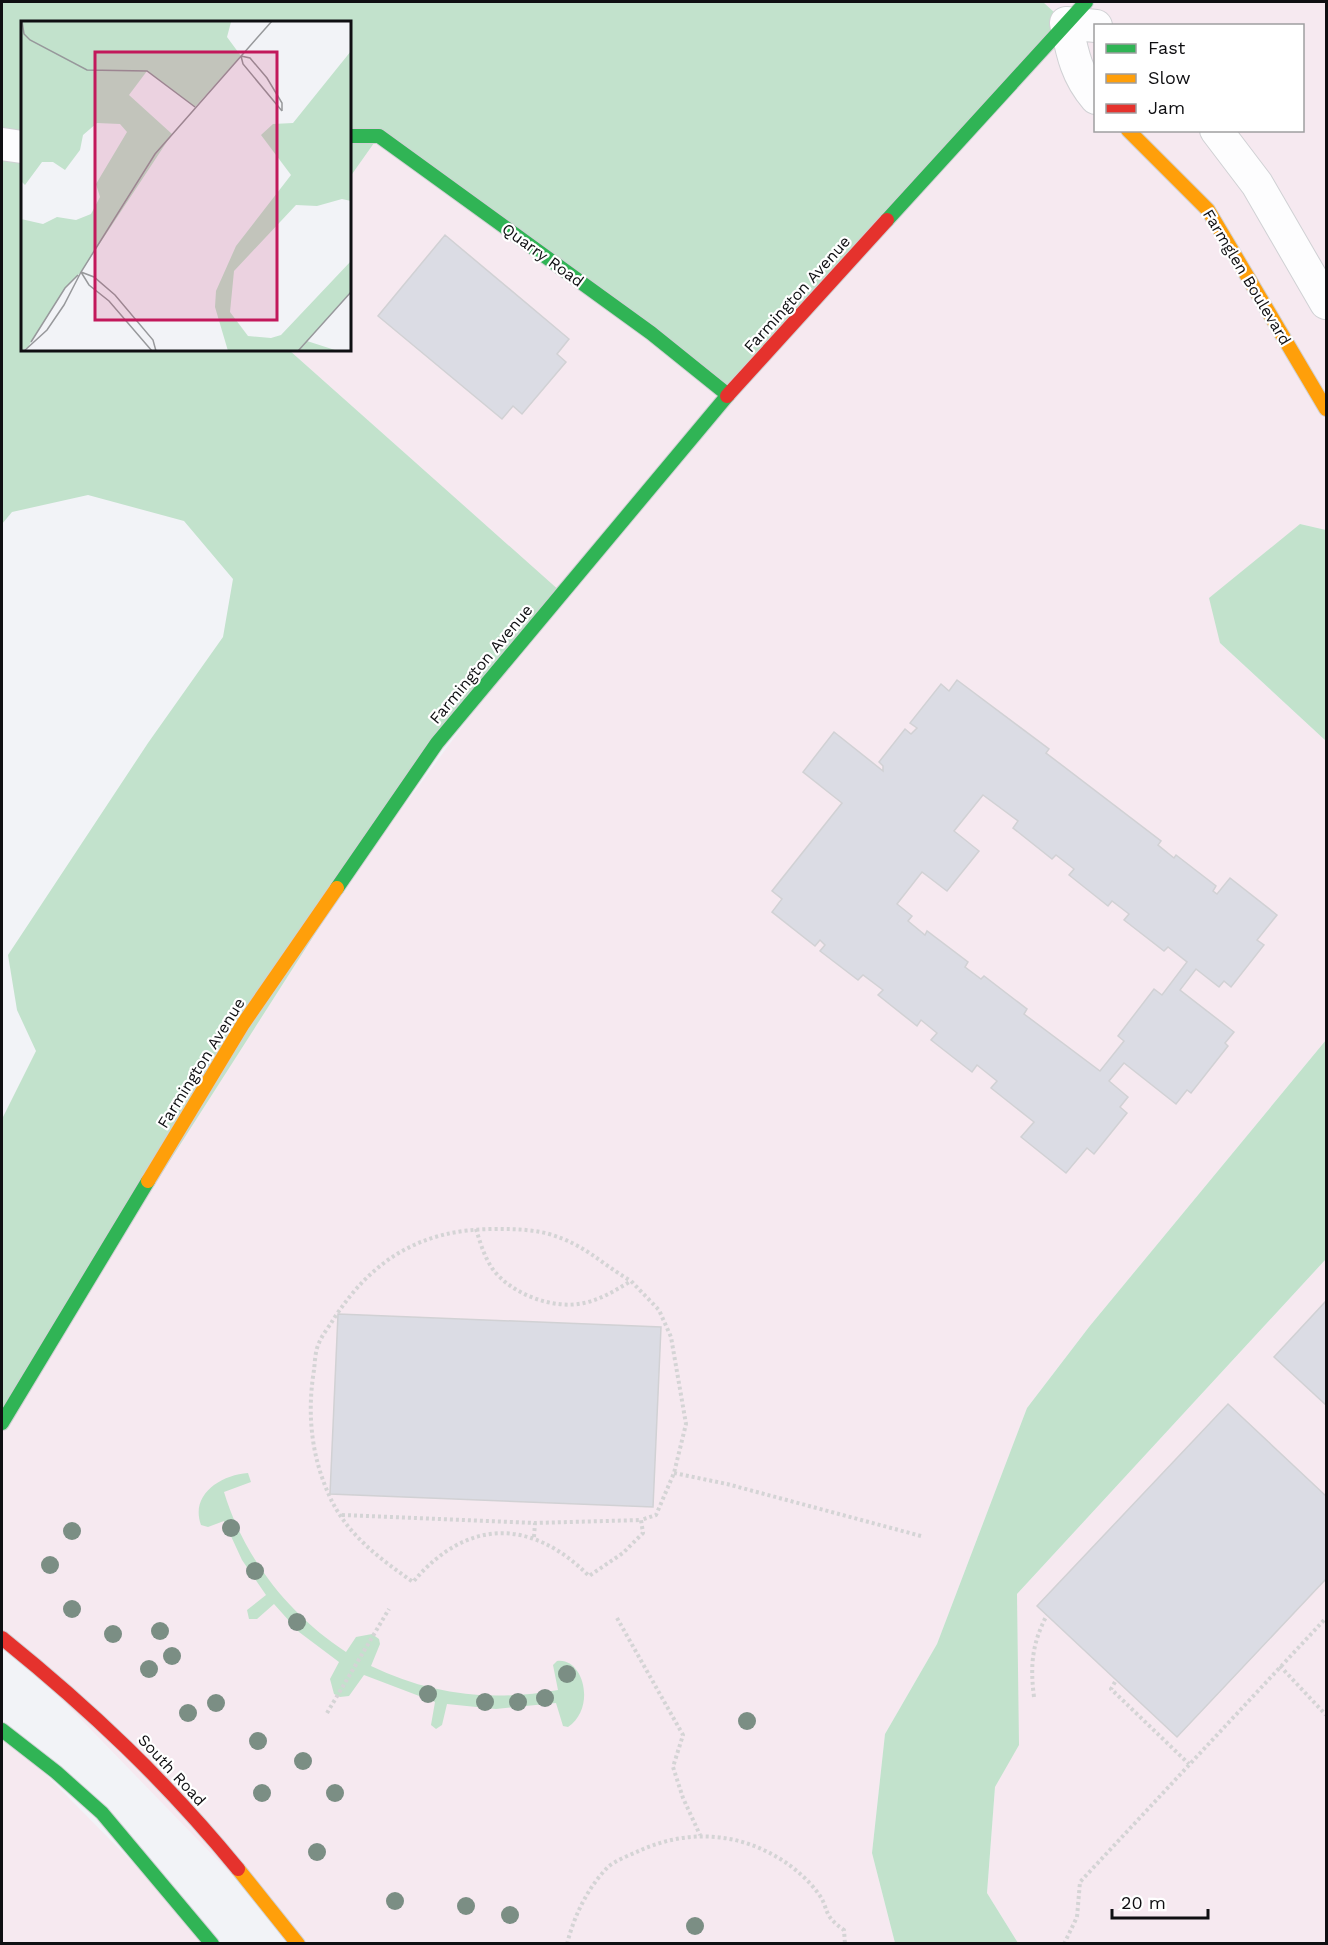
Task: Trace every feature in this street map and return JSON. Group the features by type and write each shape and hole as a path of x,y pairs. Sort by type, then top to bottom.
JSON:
{"main road":[{"name":"Farmington Avenue","path":"2,1423 243,1024 437,743 728,395 1082,17"},
{"name":"Farmglen Boulevard","path":"1130,132 1208,210 1326,409"},
{"name":"Quarry Road","path":"351,136 380,136 651,333 728,395"},
{"name":"South Road","path":"2,1638 99,1719 147,1765 196,1820 298,1944"},
{"path":"2,1730 56,1772 102,1813 212,1944"}],"street":[{"path":"1082,17 1073,58 1081,81 1094,97"},
{"path":"1218,132 1257,184 1326,303"},
{"path":"2,144 21,147"}],"path":[{"path":"476,1229 493,1269 518,1291 539,1299 560,1304 582,1303 606,1296 631,1281"},
{"path":"341,1515 535,1523 641,1520 656,1515 674,1473 686,1424 676,1354 659,1310 631,1281 612,1270 595,1254 549,1234 524,1229 476,1229 439,1234 391,1255 349,1295 318,1344 310,1415 314,1451 329,1496 350,1530 372,1552 413,1582 426,1566 453,1546 471,1538 491,1534 534,1537 569,1557 589,1576 623,1553 643,1533 641,1520"},
{"path":"674,1473 727,1484 921,1536"},
{"path":"534,1537 535,1523"},
{"path":"327,1713 389,1609"},
{"path":"1035,1697 1031,1677 1032,1651 1037,1634 1047,1615"},
{"path":"617,1618 683,1735 673,1767 683,1798 700,1834"},
{"path":"1064,1944 1077,1917 1080,1882 1326,1618"},
{"path":"1280,1666 1326,1715"},
{"path":"1115,1682 1111,1689 1189,1764"},
{"path":"567,1944 573,1922 596,1882 610,1866 663,1840 700,1834 759,1847 786,1862 820,1895 825,1914 844,1930 845,1944"}],"shaded area":[{"path":"1043,2 1326,2 1326,530 1300,524 1220,643 1326,741 1326,1040 1089,1327 1027,1408 937,1644 885,1734 872,1853 895,1943 298,1943 2,1638 2,1423 243,1024 561,593 290,351 351,351 351,176 379,136 1066,22"},
{"path":"1326,1259 1326,1943 1018,1943 987,1893 995,1787 1018,1745 1017,1594"},
{"path":"2,1730 212,1943 2,1943"}],"green space":[{"path":"2,2 1043,2 1066,23 728,395 379,136 351,176 351,21 21,21 21,351 290,351 561,592 437,743 2,1423 2,1119 36,1051 17,1010 8,955 148,743 223,637 233,579 184,521 88,495 12,512 2,524"},
{"path":"1300,524 1326,530 1326,741 1220,643 1209,598"},
{"path":"1326,1040 1326,1259 1017,1594 1019,1745 995,1787 987,1893 1018,1943 895,1943 872,1853 885,1734 937,1644 1027,1408 1089,1327"},
{"path":"248,1473 251,1482 224,1492 243,1540 271,1583 306,1621 325,1637 346,1652 356,1637 372,1634 379,1639 380,1644 371,1666 416,1684 462,1693 509,1695 558,1690 553,1665 557,1661 566,1662 580,1675 583,1685 582,1708 577,1718 568,1727 563,1726 556,1703 496,1709 447,1704 442,1725 436,1729 431,1725 435,1702 364,1675 349,1696 340,1697 334,1694 330,1679 339,1662 299,1632 274,1604 257,1619 249,1619 247,1610 266,1595 242,1560 224,1521 208,1527 201,1525 200,1504 210,1488 227,1478"}],"building":[{"path":"445,235 569,339 557,354 566,362 522,414 513,406 502,419 378,316"},
{"path":"957,680 1049,749 1046,753 1161,841 1158,845 1174,858 1176,855 1216,886 1213,891 1217,894 1230,878 1277,915 1257,940 1264,945 1231,987 1224,981 1219,987 1196,969 1180,990 1234,1032 1225,1043 1228,1046 1191,1093 1187,1090 1176,1104 1124,1063 1109,1081 1128,1097 1120,1107 1127,1113 1094,1154 1087,1148 1066,1173 1021,1137 1034,1122 991,1088 997,1081 977,1065 972,1072 931,1040 937,1033 921,1020 917,1026 878,995 883,990 863,975 858,980 820,951 825,945 820,940 815,946 772,912 782,899 772,891 842,803 803,772 834,732 883,771 883,766 879,762 905,729 911,734 917,728 910,723 941,684 949,691","holes":["983,795 1018,821 1013,828 1052,859 1056,855 1074,869 1069,875 1108,906 1112,901 1129,914 1124,920 1164,951 1168,947 1187,962 1162,995 1154,989 1118,1036 1124,1041 1100,1071 1024,1014 1027,1009 984,976 981,979 965,967 968,962 927,931 925,935 908,921 912,916 897,904 922,872 947,891 979,851 954,831"]},
{"path":"1326,1301 1326,1405 1274,1357"},
{"path":"338,1314 661,1327 653,1507 330,1494"},
{"path":"1228,1404 1326,1496 1326,1579 1177,1737 1037,1606"}],"traffic: fast":[{"path":"887,220 1086,2"},
{"path":"351,136 379,136 651,333 728,395"},
{"path":"337,888 437,743 727,396"},
{"path":"2,1423 148,1181"},
{"path":"2,1730 56,1772 102,1813 212,1944"}],"traffic: slow":[{"path":"1130,132 1208,210 1326,409"},
{"path":"148,1181 243,1024 337,888"},
{"path":"238,1869 298,1944"}],"traffic: jam":[{"path":"727,396 887,220"},
{"path":"2,1638 126,1747 183,1806 238,1869"}]}
